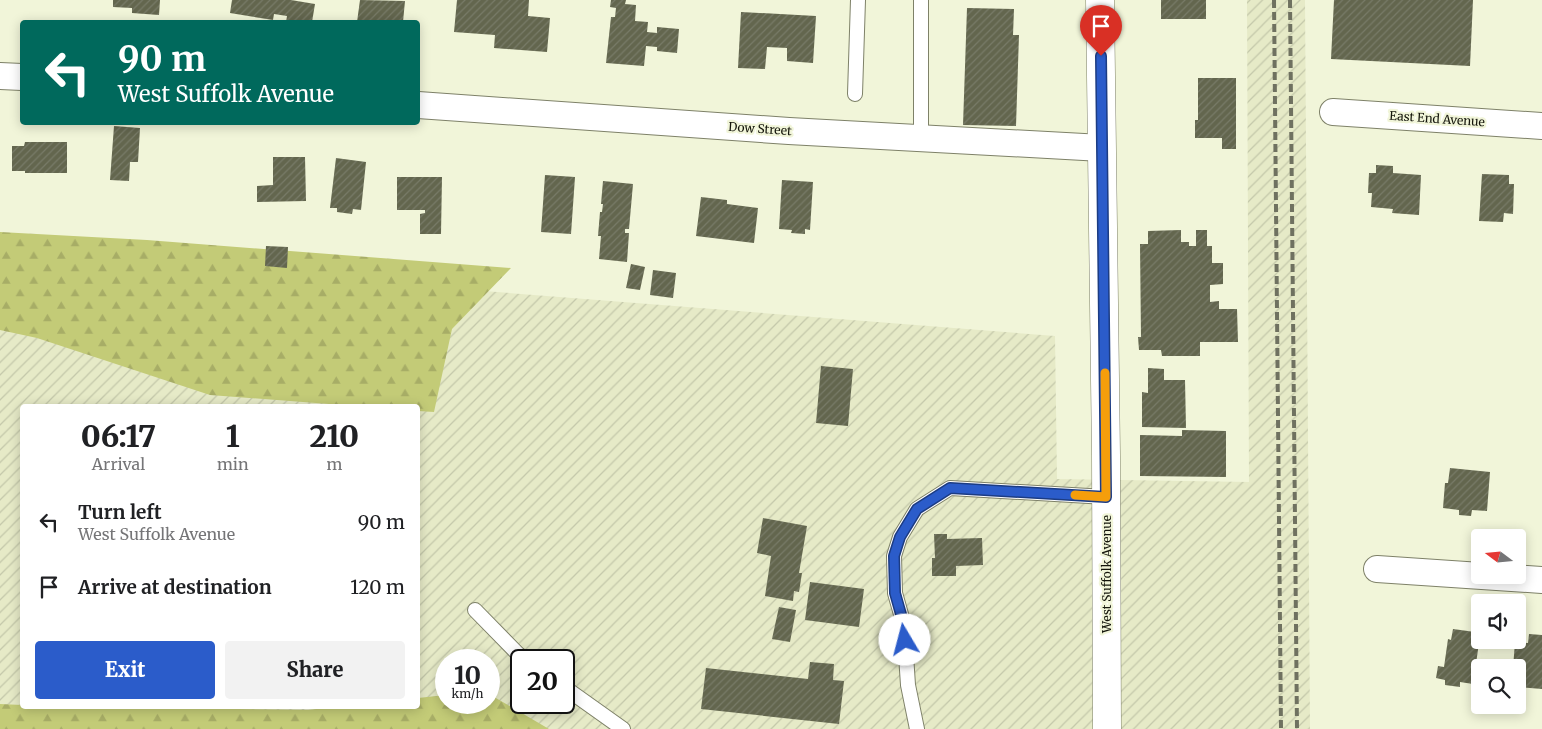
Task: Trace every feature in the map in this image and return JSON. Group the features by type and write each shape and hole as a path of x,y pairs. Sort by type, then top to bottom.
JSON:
{"main road":[{"name":"West Suffolk Avenue","path":"1100,0 1107,729"}],"street":[{"path":"0,76 20,77"},
{"name":"Dow Street","path":"420,105 779,130 1102,148"},
{"name":"East End Avenue","path":"1333,112 1542,126"},
{"path":"1377,569 1542,580"}],"lane":[{"path":"855,94 858,0"},
{"path":"921,0 922,138"},
{"path":"917,729 908,685 904,625 895,593 894,556 900,537 917,509 950,488 1106,497"},
{"path":"475,610 513,649"},
{"path":"575,695 623,729"}],"shaded area":[{"path":"1247,0 1305,0 1310,729 0,729 0,253 1055,336 1057,479 1249,482"}],"green space":[{"path":"0,232 147,240 511,268 452,329 434,412 420,411 420,404 329,404 210,395 37,338 0,330"},
{"path":"435,696 435,714 500,714 500,700 510,706 510,714 523,714 549,729 0,729 0,704 20,705 20,709 420,709 420,698"}],"building":[{"path":"113,0 160,0 159,15 132,13 132,8 113,7"},
{"path":"232,0 291,0 315,4 312,20 286,20 287,16 274,14 273,20 230,13"},
{"path":"360,0 405,1 403,20 357,20"},
{"path":"457,0 529,0 528,16 550,18 547,52 494,48 495,35 454,32"},
{"path":"611,0 626,0 625,4 636,5 635,21 648,22 647,32 657,33 657,27 679,29 677,53 657,51 657,47 646,46 644,66 606,63 611,17 615,17 616,8 610,7"},
{"path":"1161,0 1206,0 1206,19 1161,19"},
{"path":"1334,0 1473,0 1470,66 1331,59"},
{"path":"967,8 1014,9 1013,35 1019,35 1016,126 963,125"},
{"path":"741,12 816,16 813,63 787,61 787,48 767,47 765,69 738,68"},
{"path":"1198,78 1236,78 1236,149 1222,149 1222,138 1195,138 1195,120 1198,120"},
{"path":"114,126 140,128 138,162 130,162 129,181 110,180"},
{"path":"25,142 67,142 67,173 25,173 25,171 12,171 12,146 24,146"},
{"path":"273,157 305,157 306,201 257,202 257,186 273,185"},
{"path":"336,158 366,162 361,210 353,209 352,214 337,212 337,208 330,208"},
{"path":"1376,165 1393,166 1393,173 1421,175 1419,215 1392,213 1393,209 1371,207 1372,193 1368,193 1369,173 1376,173"},
{"path":"1482,174 1509,175 1509,184 1514,184 1513,214 1504,213 1503,222 1479,221"},
{"path":"545,175 575,177 571,234 541,232"},
{"path":"397,177 442,177 441,234 420,234 420,214 425,213 425,210 397,210"},
{"path":"782,180 813,182 810,230 805,229 805,234 791,233 792,230 779,229"},
{"path":"603,181 633,184 629,229 625,229 625,233 629,233 627,262 599,259 601,236 598,236 600,212 602,212 603,204 601,204"},
{"path":"701,197 727,200 727,204 758,208 754,243 696,236"},
{"path":"1181,230 1181,242 1189,242 1189,246 1196,246 1196,230 1207,230 1207,246 1212,246 1212,263 1223,263 1223,284 1210,285 1210,302 1219,301 1219,309 1237,309 1238,342 1200,342 1200,356 1162,356 1161,350 1139,350 1138,337 1141,337 1140,244 1148,244 1148,231"},
{"path":"266,246 288,247 287,268 265,266"},
{"path":"631,264 645,267 640,290 626,288"},
{"path":"653,270 676,273 673,298 650,295"},
{"path":"821,366 853,369 848,426 816,423"},
{"path":"1148,368 1164,369 1164,380 1185,380 1186,428 1142,427 1142,392 1148,393"},
{"path":"1182,430 1226,431 1226,477 1140,476 1140,435 1182,436"},
{"path":"1450,468 1490,472 1487,511 1472,510 1471,516 1459,515 1459,510 1443,508 1445,483 1448,483"},
{"path":"763,518 807,526 799,573 802,573 799,592 794,591 793,601 765,596 771,556 757,553"},
{"path":"934,534 947,534 947,539 982,538 983,565 956,566 956,576 932,576 932,558 935,558"},
{"path":"810,582 864,589 859,627 805,620"},
{"path":"779,607 796,610 790,642 772,639"},
{"path":"1453,629 1471,631 1471,649 1478,649 1477,659 1471,659 1471,684 1460,682 1460,687 1445,685 1445,680 1436,678 1438,666 1444,667 1448,639 1451,640"},
{"path":"1529,634 1542,635 1542,689 1526,688 1526,659 1514,659 1514,649 1526,649 1526,643 1528,643"},
{"path":"810,662 834,664 833,680 844,681 839,724 701,709 706,668 808,679"}],"railway":[{"path":"1274,0 1281,729"},
{"path":"1290,0 1297,729"}],"slow traffic":[{"path":"1075,495 1106,497 1105,373"}],"route":[{"path":"905,640 904,625 895,593 894,556 900,537 917,509 950,488 1106,497 1101,56"}]}
